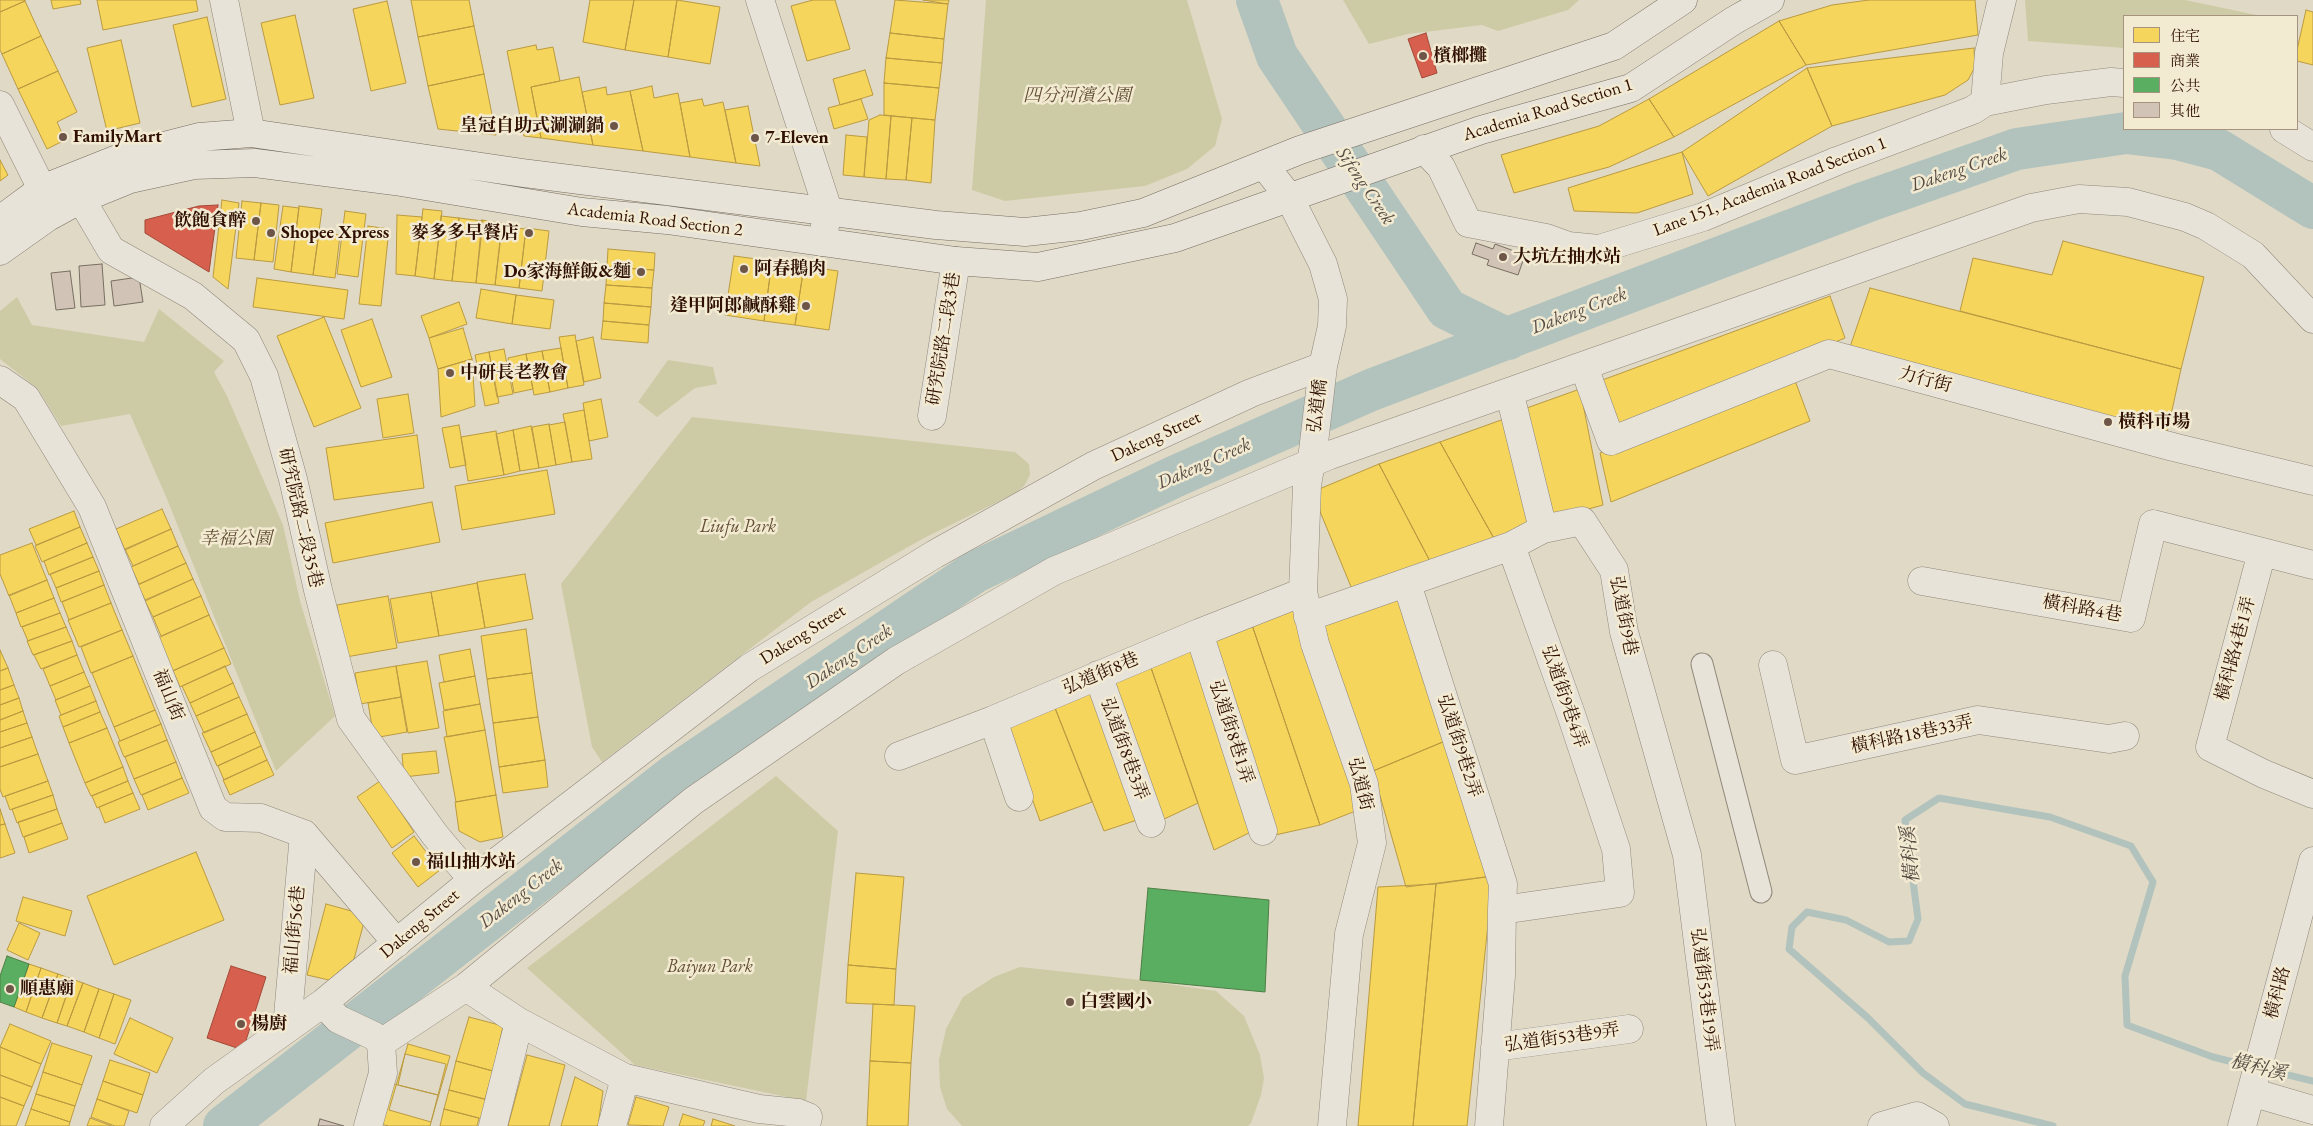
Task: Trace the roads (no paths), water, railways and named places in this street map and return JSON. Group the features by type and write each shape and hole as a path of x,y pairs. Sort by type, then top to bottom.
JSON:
{"street":[{"path":"224,0 251,133"},
{"path":"760,0 828,210 822,242"},
{"name":"Academia Road Section 2","path":"0,220 42,189 125,156 199,136 251,133 523,173 936,225 1025,232 1081,226 1144,213 1300,150 1614,46 1683,0"},
{"name":"Academia Road Section 1","path":"1320,186 1481,130 1631,88 1733,21 1770,0"},
{"path":"1985,102 1988,53 2002,0"},
{"name":"Lane 151, Academia Road Section 1","path":"1424,149 1441,167 1468,223 1546,238 1568,246 1599,250 1703,217 1837,161 1973,110 1985,102 2046,90 2111,82 2123,83"},
{"path":"0,105 42,189"},
{"path":"2286,130 2313,147"},
{"name":"Academia Road Section 2","path":"0,251 48,217 81,199 130,179 194,165 256,164 395,181 582,212 667,220 956,261 1038,267 1090,258 1175,238 1320,186"},
{"path":"1264,165 1289,197 1323,264 1333,299 1332,326 1323,366"},
{"name":"研究院路二段35巷","path":"81,199 112,250 193,296 246,340 264,376 293,479 318,590 351,719 435,835 473,880"},
{"path":"377,1040 466,987 693,801 896,661 1054,571 1312,454 2003,218 2052,203 2093,199 2128,202 2185,217 2206,226 2253,255 2313,319"},
{"name":"研究院路二段3巷","path":"932,416 956,261"},
{"name":"力行街","path":"1588,378 1612,441 1829,354 2173,447 2313,481"},
{"name":"弘道橋","path":"1312,454 1323,366"},
{"name":"Dakeng Street","path":"164,1126 214,1081 287,1027 330,1011 397,944 473,880 749,668 926,559 1093,466 1251,393 1323,366"},
{"name":"福山街","path":"0,380 26,398 92,508 214,808 225,817 262,818 304,834 397,944"},
{"path":"1513,407 1543,529"},
{"name":"弘道街","path":"1312,454 1307,485 1305,605 1364,784 1372,843 1349,934 1332,1126"},
{"name":"弘道街9巷","path":"1305,605 1407,584 1511,546 1543,529 1582,521 1614,570 1624,632 1687,854"},
{"name":"橫科路4巷","path":"1922,581 2131,618 2153,524 2313,565"},
{"name":"弘道街9巷4弄","path":"1502,910 1620,893 1616,848 1571,714 1511,546"},
{"name":"橫科路4巷1弄","path":"2262,552 2210,747 2264,774 2313,794"},
{"name":"弘道街9巷2弄","path":"1407,584 1503,884 1502,910"},
{"name":"弘道街8巷","path":"899,756 992,720 1199,633 1305,605"},
{"name":"弘道街8巷1弄","path":"1199,633 1263,831"},
{"path":"1702,664 1761,892"},
{"name":"橫科路18巷33弄","path":"1773,664 1795,760 1978,720 2109,739 2125,736"},
{"name":"弘道街8巷3弄","path":"1098,675 1151,823"},
{"path":"992,720 1019,797"},
{"name":"福山街56巷","path":"287,1027 304,834"},
{"name":"弘道街53巷19弄","path":"1687,854 1721,1126"},
{"name":"橫科路","path":"2242,1126 2313,860"},
{"name":"弘道街53巷9弄","path":"1489,1126 1501,976 1502,910"},
{"path":"466,987 519,1022 625,1078 759,1109 798,1113 808,1117 806,1126"},
{"path":"330,1011 377,1040 384,1073 368,1126"},
{"path":"493,1126 519,1022"},
{"name":"弘道街53巷9弄","path":"1495,1048 1629,1029"},
{"path":"612,1126 625,1078"},
{"path":"2253,1088 2313,1110"},
{"path":"1882,1126 1917,1116 1935,1126"}],"waterway":[{"name":"Sifeng Creek","path":"1257,0 1277,56 1447,309 1508,339"},
{"name":"Dakeng Creek","path":"224,1126 673,776 975,572 1176,476 1371,390 1866,202 2017,149 2126,133 2177,139 2219,150 2313,208"},
{"name":"橫科溪","path":"2053,1126 1965,1104 1923,1073 1868,1018 1789,949 1792,927 1807,912 1846,920 1889,942 1909,941 1918,919 1905,820 1939,798 2050,817 2131,846 2153,882 2125,976 2127,1025 2213,1057 2253,1067"},
{"name":"橫科溪","path":"2264,1069 2313,1081"}],"place":[{"name":"檳榔攤","path":"1423,56"},
{"name":"皇冠自助式涮涮鍋","path":"614,126"},
{"name":"FamilyMart","path":"63,137"},
{"name":"7-Eleven","path":"755,138"},
{"name":"飲飽食醉","path":"256,221"},
{"name":"Shopee Xpress","path":"271,233"},
{"name":"麥多多早餐店","path":"529,233"},
{"name":"大坑左抽水站","path":"1503,257"},
{"name":"阿春鵝肉","path":"744,269"},
{"name":"Do家海鮮飯&麵","path":"641,272"},
{"name":"逢甲阿郎鹹酥雞","path":"806,306"},
{"name":"中研長老教會","path":"450,373"},
{"name":"橫科市場","path":"2108,422"},
{"name":"福山抽水站","path":"416,862"},
{"name":"順惠廟","path":"10,989"},
{"name":"白雲國小","path":"1070,1002"},
{"name":"楊廚","path":"241,1024"}],"park label":[{"name":"四分河濱公園","path":"1077,96"},
{"name":"Liufu Park","path":"738,527"},
{"name":"幸福公園","path":"236,539"},
{"name":"Baiyun Park","path":"710,967"}]}
